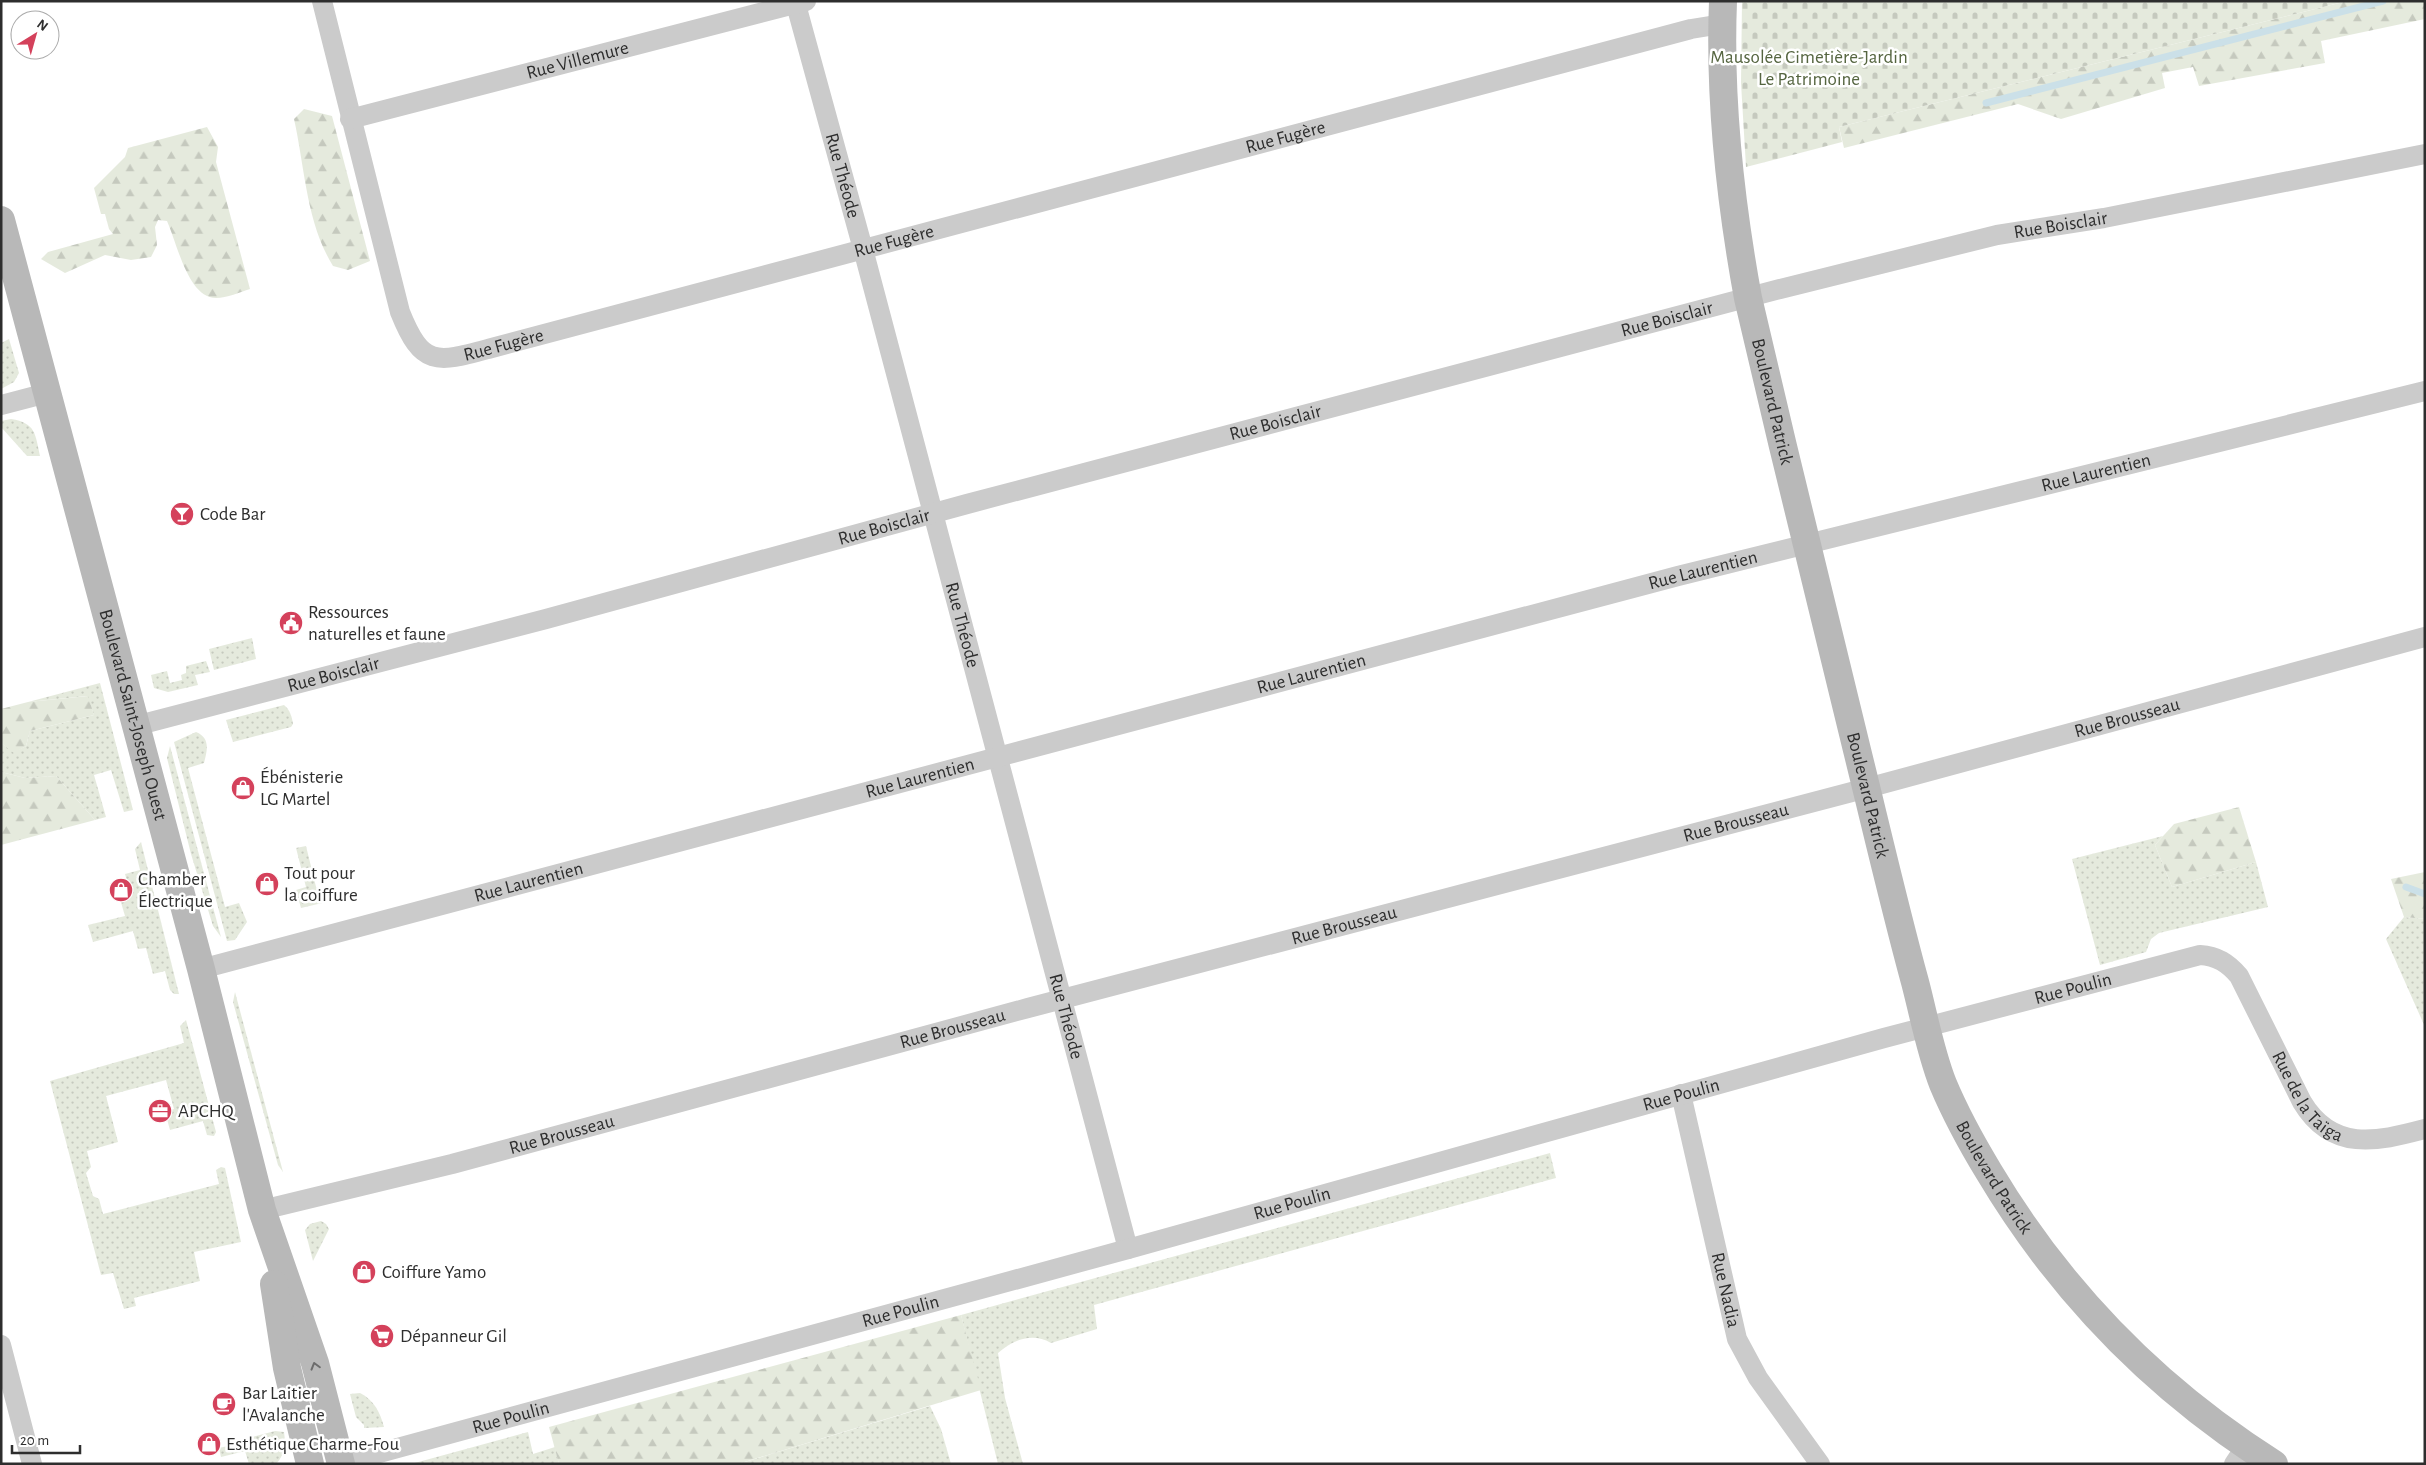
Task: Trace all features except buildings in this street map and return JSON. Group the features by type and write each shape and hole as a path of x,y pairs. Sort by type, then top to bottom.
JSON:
{"street":[{"name":"Rue Fugère","path":"322,1 350,119 400,312 413,341 424,353 431,357 443,358 468,354 1691,29 1722,13"},
{"name":"Rue Villemure","path":"350,119 799,2"},
{"name":"Rue Théode","path":"799,2 932,514 1128,1249"},
{"name":"Boulevard Patrick","path":"1722,13 1728,174 1748,298 1935,1060 1953,1107 2004,1198 2042,1252 2079,1298 2147,1368 2192,1408 2240,1455 2274,1464"},
{"name":"Rue Boisclair","path":"135,726 537,622 932,514 1748,298 1998,235 2104,218 2425,154"},
{"name":"Boulevard Saint-Joseph Ouest","path":"1,220 201,969 262,1210 315,1363 341,1464"},
{"name":"Rue Laurentien","path":"201,969 1807,543 2425,391"},
{"path":"1,405 47,394"},
{"name":"Rue Brousseau","path":"262,1210 452,1164 1063,1000 1867,788 2425,637"},
{"name":"Rue Poulin","path":"341,1464 1128,1249 1681,1094 2200,955 2219,958 2231,966 2239,976"},
{"name":"Rue de la Taïga","path":"2239,976 2302,1102 2315,1120 2334,1133 2352,1139 2385,1139 2425,1129"},
{"name":"Rue Nadia","path":"1681,1094 1737,1339 1763,1386 1820,1464"},
{"name":"Boulevard Saint-Joseph Ouest","path":"262,1210 287,1368 310,1464"},
{"path":"1,1345 32,1464"}],"green space":[{"name":"Mausolée Cimetière-Jardin Le Patrimoine","path":"1742,1 2347,1 1839,127 1842,142 1746,167 1741,83"},
{"path":"2347,1 2425,1 2425,19 2321,41 2325,63 2199,86 2193,67 2162,73 2165,88 2061,119 2018,104 1844,148 1839,127"},
{"path":"304,109 332,116 370,261 348,270 333,266 324,249 312,213 294,119"},
{"path":"207,127 218,147 216,162 250,289 220,298 206,296 198,289 185,268 167,221 158,220 155,227 157,245 151,257 131,260 105,255 65,273 41,259 48,252 113,234 109,229 105,214 101,214 94,188 125,157 128,148"},
{"path":"9,339 19,373 14,382 1,389 1,343"},
{"path":"11,419 25,423 30,427 35,436 40,456 27,456 1,427 1,421"},
{"path":"252,638 256,659 214,670 209,649"},
{"path":"206,661 210,672 195,675 198,685 168,692 154,688 151,675 167,671 170,683 182,680 181,675 186,673 186,666"},
{"path":"100,683 133,810 124,812 111,770 94,775 106,817 95,820 56,776 25,778 1,772 1,743 14,752 26,746 30,731 94,715 87,696 28,702"},
{"path":"88,696 94,715 30,731 26,746 14,753 1,743 1,709 28,702"},
{"path":"284,705 291,716 293,724 291,727 233,742 226,720"},
{"path":"196,732 206,741 207,750 204,763 188,768 225,907 239,903 247,922 235,940 227,941 174,742"},
{"path":"170,746 221,937 213,926 191,854 167,758"},
{"path":"1,772 25,778 56,776 95,820 1,845"},
{"path":"2239,807 2256,862 2172,887 2155,845 2174,824"},
{"path":"2163,836 2155,845 2172,887 2256,862 2268,907 2159,933 2151,939 2146,952 2100,965 2072,859"},
{"path":"141,842 179,994 174,994 170,990 165,971 153,974 146,948 138,949 133,931 93,942 88,925 125,916 120,899 131,895 125,874 140,870 135,849"},
{"path":"306,846 318,895 338,890 339,899 301,908 296,890 306,887 296,848"},
{"path":"2425,872 2425,919 2404,917 2391,879"},
{"path":"2404,917 2425,919 2425,1027 2386,939"},
{"path":"235,992 283,1172 278,1165 233,1002"},
{"path":"186,1020 216,1132 214,1136 207,1135 203,1121 170,1130 165,1112 174,1109 166,1080 106,1096 118,1142 87,1151 91,1167 86,1173 93,1196 99,1199 103,1214 219,1184 216,1170 221,1167 225,1168 241,1242 194,1252 200,1281 134,1298 136,1306 124,1309 113,1273 101,1275 50,1081 184,1043 180,1026"},
{"path":"1550,1153 1556,1178 1094,1305 1097,1329 1051,1343 1037,1338 1030,1338 1010,1344 998,1353 1005,1398 1023,1464 998,1464 961,1315"},
{"path":"321,1221 329,1229 313,1261 305,1230 310,1224"},
{"path":"961,1315 981,1390 738,1464 559,1464 549,1427"},
{"path":"360,1393 376,1407 384,1427 364,1428 364,1425 356,1417 350,1394"},
{"path":"930,1406 941,1429 951,1464 738,1464"},
{"path":"275,1431 284,1432 285,1441 282,1456 277,1463 249,1464 245,1451 221,1457 219,1448 241,1443 240,1440"},
{"path":"528,1432 533,1454 555,1447 559,1464 411,1464"}],"waterway":[{"path":"1986,103 2383,1"},
{"path":"2406,887 2425,894"}],"place":[{"name":"Code Bar","path":"182,514"},
{"name":"Ressources naturelles et faune","path":"291,623"},
{"name":"Ébénisterie LG Martel","path":"243,788"},
{"name":"Tout pour la coiffure","path":"267,884"},
{"name":"Chamber Électrique","path":"121,890"},
{"name":"APCHQ","path":"160,1111"},
{"name":"Coiffure Yamo","path":"364,1272"},
{"name":"Dépanneur Gil","path":"382,1336"},
{"name":"Bar Laitier l'Avalanche","path":"224,1404"},
{"name":"Esthétique Charme-Fou","path":"209,1444"}]}
